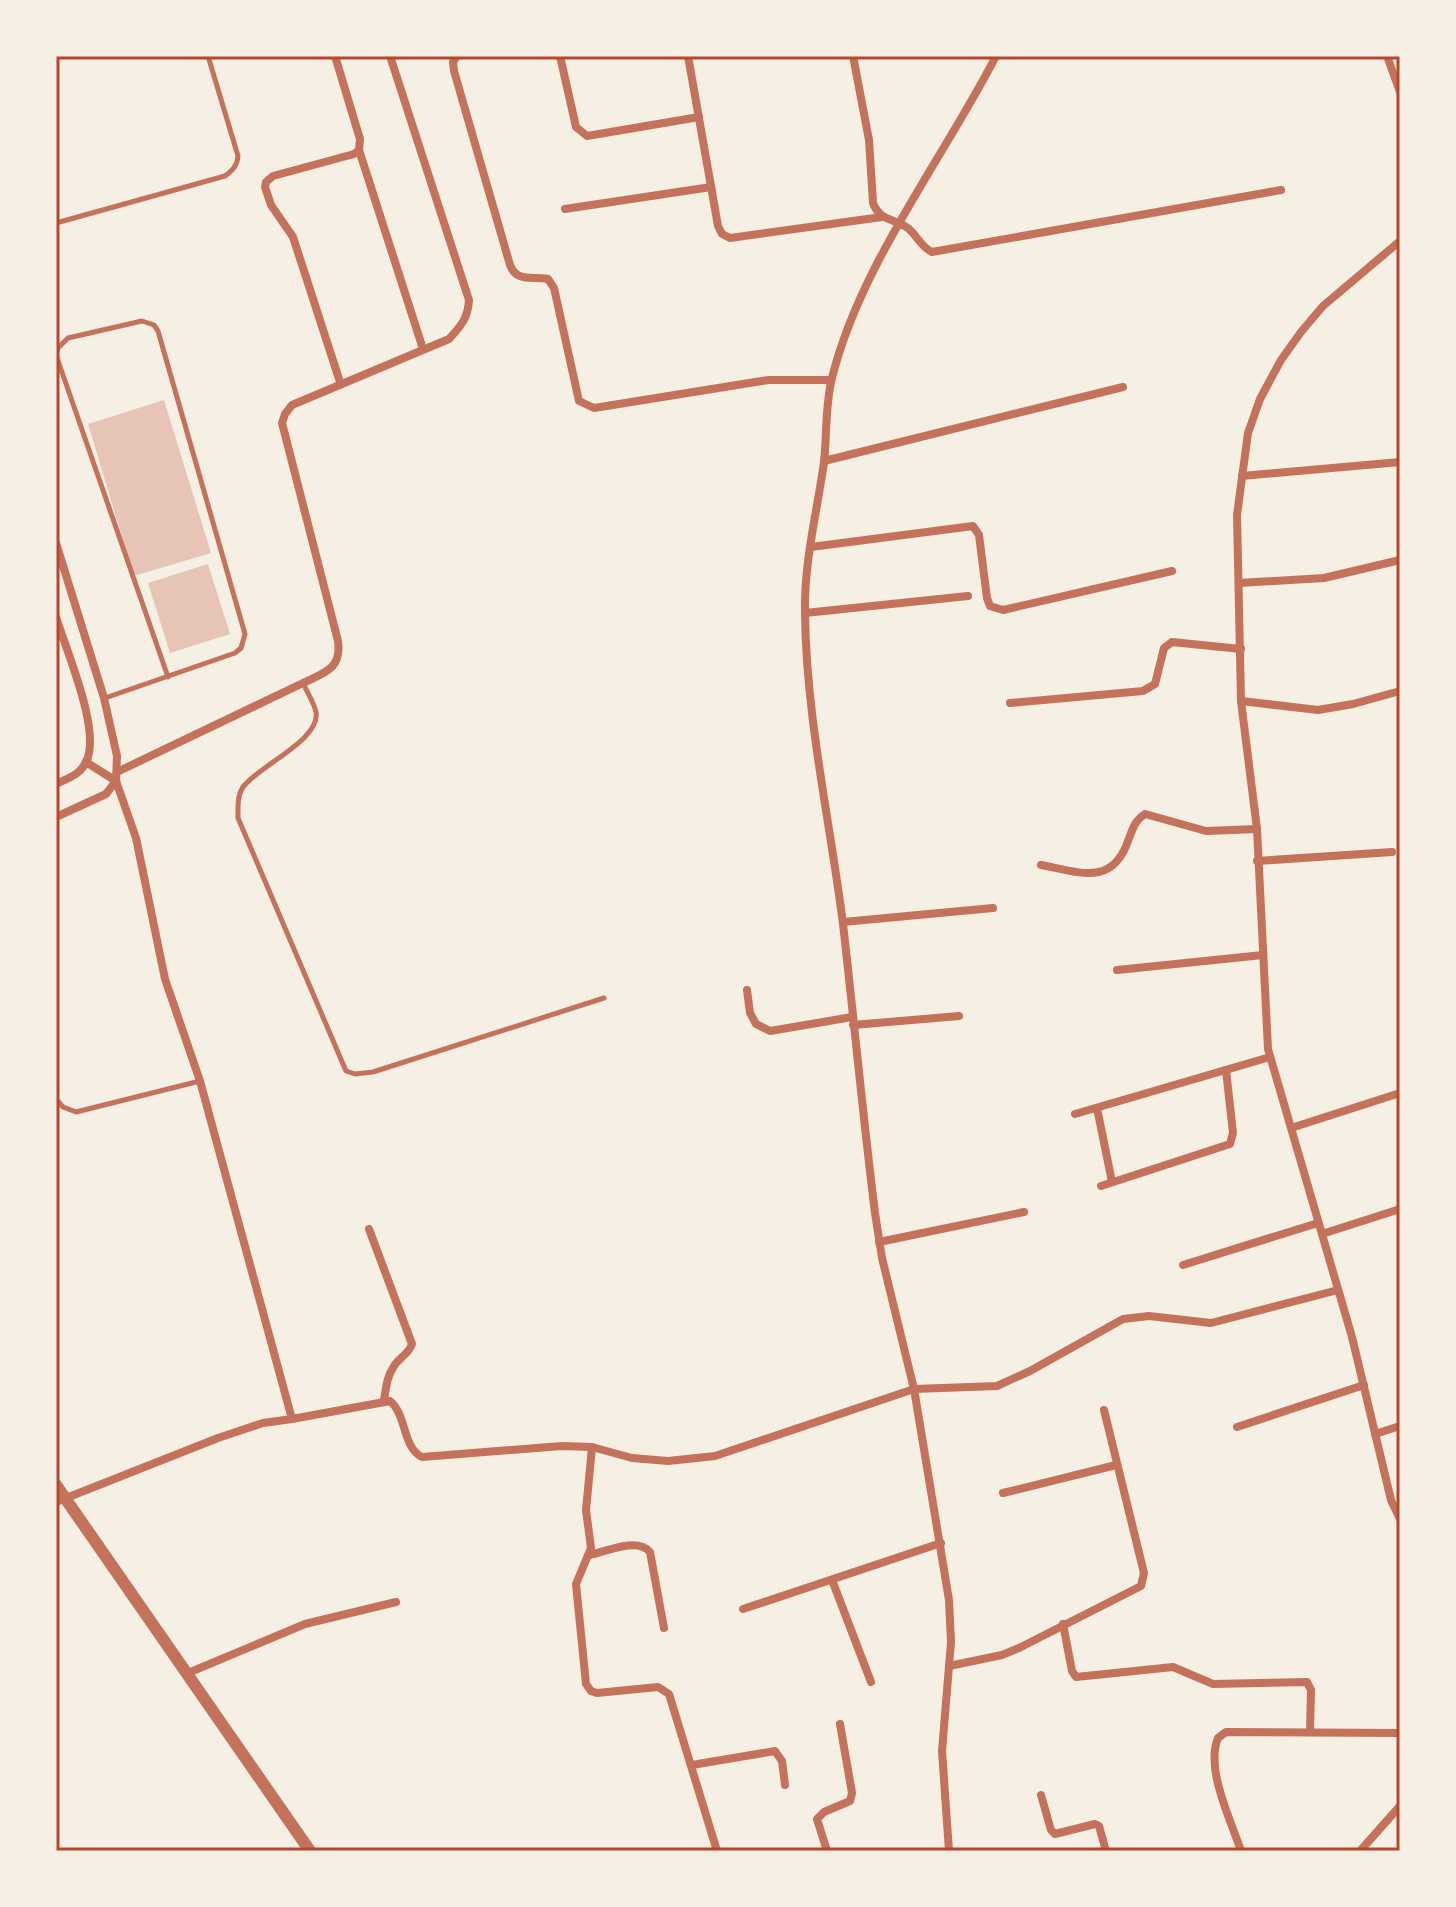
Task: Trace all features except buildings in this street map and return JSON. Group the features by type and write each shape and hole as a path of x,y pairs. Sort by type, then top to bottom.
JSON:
{"street":[{"path":"335,56 360,139 359,150 423,349"},
{"path":"56,817 106,794 116,776 330,670 337,662 340,653 282,423 285,414 292,405 340,382 449,339 468,313 469,300 390,56"},
{"path":"457,56 453,62 454,71 510,265 518,277 548,279 554,288 579,401 594,408 768,380 831,380"},
{"path":"560,56 576,127 587,136 699,117"},
{"path":"688,56 718,226 722,234 730,238 882,217 909,229 921,245 932,252 1281,190"},
{"path":"853,56 869,140 873,203 882,217"},
{"path":"949,1851 942,1751 951,1621 941,1543 914,1389 879,1242 843,922 825,814 809,679 805,613 831,380 853,319 898,224 967,113 996,56"},
{"path":"1387,56 1400,92"},
{"path":"340,382 293,237 274,212 265,187 273,176 359,150"},
{"path":"565,209 711,187"},
{"path":"1400,241 1323,306 1281,360 1260,399 1248,433 1237,515 1241,701 1257,829 1270,1057 1364,1385 1391,1500 1400,1519"},
{"path":"824,461 1123,387"},
{"path":"1242,476 1400,462"},
{"path":"811,547 973,526 979,535 987,598 990,606 1003,610 1172,571"},
{"path":"56,543 104,698 117,756 116,776 136,838 165,979 200,1081 292,1419"},
{"path":"1239,583 1324,578 1400,560"},
{"path":"805,613 968,596"},
{"path":"56,617 90,725 91,748 86,762 74,776 56,784"},
{"path":"1010,703 1143,691 1155,684 1164,648 1172,642 1241,649"},
{"path":"1241,701 1318,710 1400,691"},
{"path":"86,762 116,776"},
{"path":"1041,865 1093,875 1105,872 1120,859 1138,819 1145,814 1206,831 1257,829"},
{"path":"1257,861 1392,852"},
{"path":"843,922 993,908"},
{"path":"1117,970 1263,955"},
{"path":"747,990 750,1013 756,1024 770,1031 853,1021 959,1016"},
{"path":"1075,1114 1270,1057"},
{"path":"1101,1186 1230,1144 1233,1133 1226,1070"},
{"path":"1291,1128 1400,1093"},
{"path":"1097,1108 1112,1182"},
{"path":"1322,1234 1400,1209"},
{"path":"879,1242 1024,1212"},
{"path":"1183,1265 1318,1223"},
{"path":"369,1229 412,1344 388,1378 384,1400"},
{"path":"60,1500 263,1423 384,1400 395,1404 414,1452 422,1457 510,1449 592,1447 632,1458 691,1460 715,1456 914,1389 997,1386 1109,1326 1135,1316 1211,1323 1338,1290"},
{"path":"1237,1427 1364,1385"},
{"path":"949,1666 1002,1655 1030,1643 1134,1590 1144,1579 1104,1410"},
{"path":"1375,1434 1400,1426"},
{"path":"592,1447 586,1510 590,1555 576,1584 586,1684 597,1693 646,1687 664,1689 673,1702 717,1851"},
{"path":"1003,1493 1116,1465"},
{"path":"56,1485 60,1500 188,1673 310,1851"},
{"path":"743,1609 941,1543"},
{"path":"590,1555 636,1544 646,1547 650,1552 664,1628"},
{"path":"832,1580 871,1682"},
{"path":"188,1673 305,1624 396,1602"},
{"path":"1063,1624 1072,1671 1076,1677 1173,1667 1213,1684 1307,1682 1311,1690 1310,1731"},
{"path":"827,1851 817,1819 852,1797 840,1724"},
{"path":"1241,1851 1222,1797 1214,1757 1218,1738 1226,1732 1400,1733"},
{"path":"692,1765 775,1751 782,1761 785,1785"},
{"path":"1041,1795 1051,1830 1060,1834 1095,1824 1099,1826 1106,1851"},
{"path":"1360,1851 1400,1806"}],"lane":[{"path":"56,223 225,176 232,171 238,156 208,56"},
{"path":"104,698 168,677 235,653 241,648 245,634 158,331 148,321 142,321 68,338 58,348 56,355 168,677"},
{"path":"303,683 316,712 315,723 311,731 243,787 238,818 346,1071 355,1074 373,1072 604,998"},
{"path":"56,1099 63,1107 76,1112 200,1081"}]}
